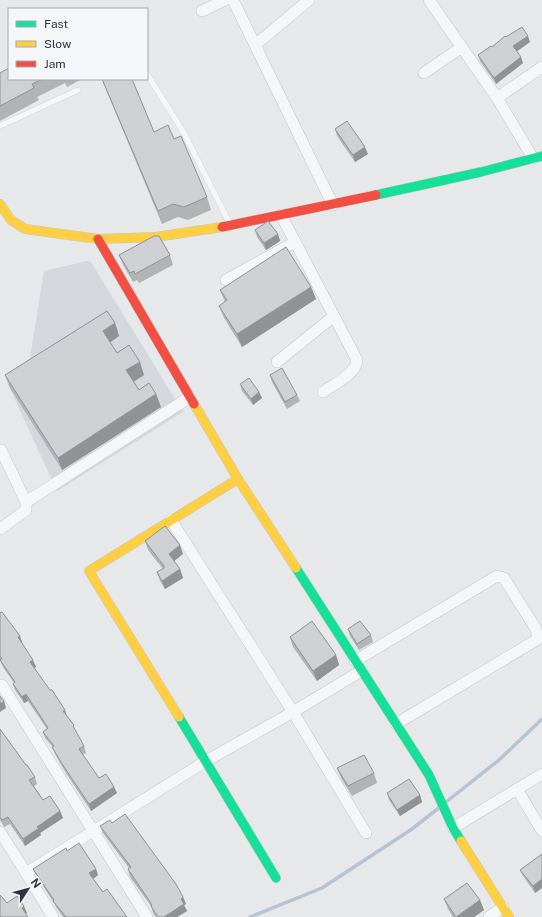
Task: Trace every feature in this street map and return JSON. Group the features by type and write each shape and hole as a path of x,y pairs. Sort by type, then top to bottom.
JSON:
{"street":[{"path":"255,45 309,0"},
{"path":"0,204 11,220 25,229 98,238 156,237 231,226 333,205 481,172 537,157 429,0"},
{"path":"202,11 233,1 333,205"},
{"path":"424,73 462,47"},
{"path":"497,98 542,67"},
{"path":"281,215 357,360 357,365 353,371 323,392"},
{"path":"98,238 117,273 238,478 429,775 453,828 510,917"},
{"path":"226,280 295,242"},
{"path":"277,362 334,316"},
{"path":"26,502 190,397"},
{"path":"0,529 26,510 26,502 1,450"},
{"path":"238,478 90,571 276,878"},
{"path":"171,520 293,712 366,833"},
{"path":"26,873 206,761 293,712 358,666 497,576 504,578 536,629 538,639 396,724"},
{"path":"1,684 147,917"},
{"path":"453,828 542,774"},
{"path":"517,789 542,831"},
{"path":"0,832 53,917"},
{"path":"489,917 503,907"}],"lane":[{"path":"148,76 184,133 231,226"},
{"path":"0,126 78,90"}],"shaded area":[{"path":"87,261 91,262 183,412 57,491 7,382 30,358 44,271"}],"building":[{"path":"522,27 528,36 513,46 521,57 494,78 478,55 491,46 492,47 505,36 506,37"},
{"path":"8,69 8,80 41,80 32,84 34,88 0,106 0,73"},
{"path":"102,80 132,80 154,132 168,125 174,139 181,136 207,197 184,207 173,204 158,211"},
{"path":"347,121 365,147 353,155 335,129"},
{"path":"268,221 278,234 264,243 255,230"},
{"path":"154,236 159,236 170,255 135,274 134,271 130,273 119,255"},
{"path":"286,247 311,287 237,334 219,306 227,300 220,290"},
{"path":"107,311 115,323 103,331 117,353 129,345 140,362 126,370 139,390 149,383 156,394 58,458 5,375"},
{"path":"282,368 297,395 285,402 270,375"},
{"path":"249,378 259,392 251,399 240,384"},
{"path":"165,526 180,545 169,554 180,569 162,581 157,572 164,568 164,566 145,541"},
{"path":"2,612 20,636 18,637 33,660 30,662 50,690 52,690 65,710 63,711 74,725 73,726 84,746 79,749 99,778 106,774 114,787 89,804 64,767 52,747 54,746 43,732 48,728 26,694 22,697 13,684 15,682 0,660 2,659 0,656 0,613"},
{"path":"312,621 336,655 313,671 290,637"},
{"path":"360,621 371,635 357,644 348,629"},
{"path":"0,696 4,701 0,704"},
{"path":"0,729 35,777 29,780 43,800 50,796 60,811 23,839 8,817 2,820 0,817"},
{"path":"364,755 374,773 348,786 337,768"},
{"path":"409,779 420,795 397,810 387,793"},
{"path":"125,814 176,884 183,897 181,899 184,904 164,917 158,917 151,906 152,905 128,869 131,867 100,826 110,820 112,823"},
{"path":"79,843 96,869 89,873 103,892 107,889 127,917 66,917 53,901 54,900 33,869 66,848 67,851"},
{"path":"542,854 542,879 533,886 520,870"},
{"path":"467,883 480,900 456,917 444,899"},
{"path":"0,895 7,903 17,896 24,906 22,908 28,917 0,917"}],"waterway":[{"path":"446,802 499,760 542,719"},
{"path":"250,917 322,888 412,829 440,807"}],"traffic: fast":[{"path":"376,195 481,172 542,156"},
{"path":"296,568 429,775 453,828 461,841"},
{"path":"179,717 276,878"}],"traffic: slow":[{"path":"0,204 11,220 25,229 98,239 156,237 222,227"},
{"path":"194,404 238,479 296,568"},
{"path":"179,717 89,571 238,479"},
{"path":"461,841 509,917"}],"traffic: jam":[{"path":"222,227 376,195"},
{"path":"98,239 194,404"}]}
